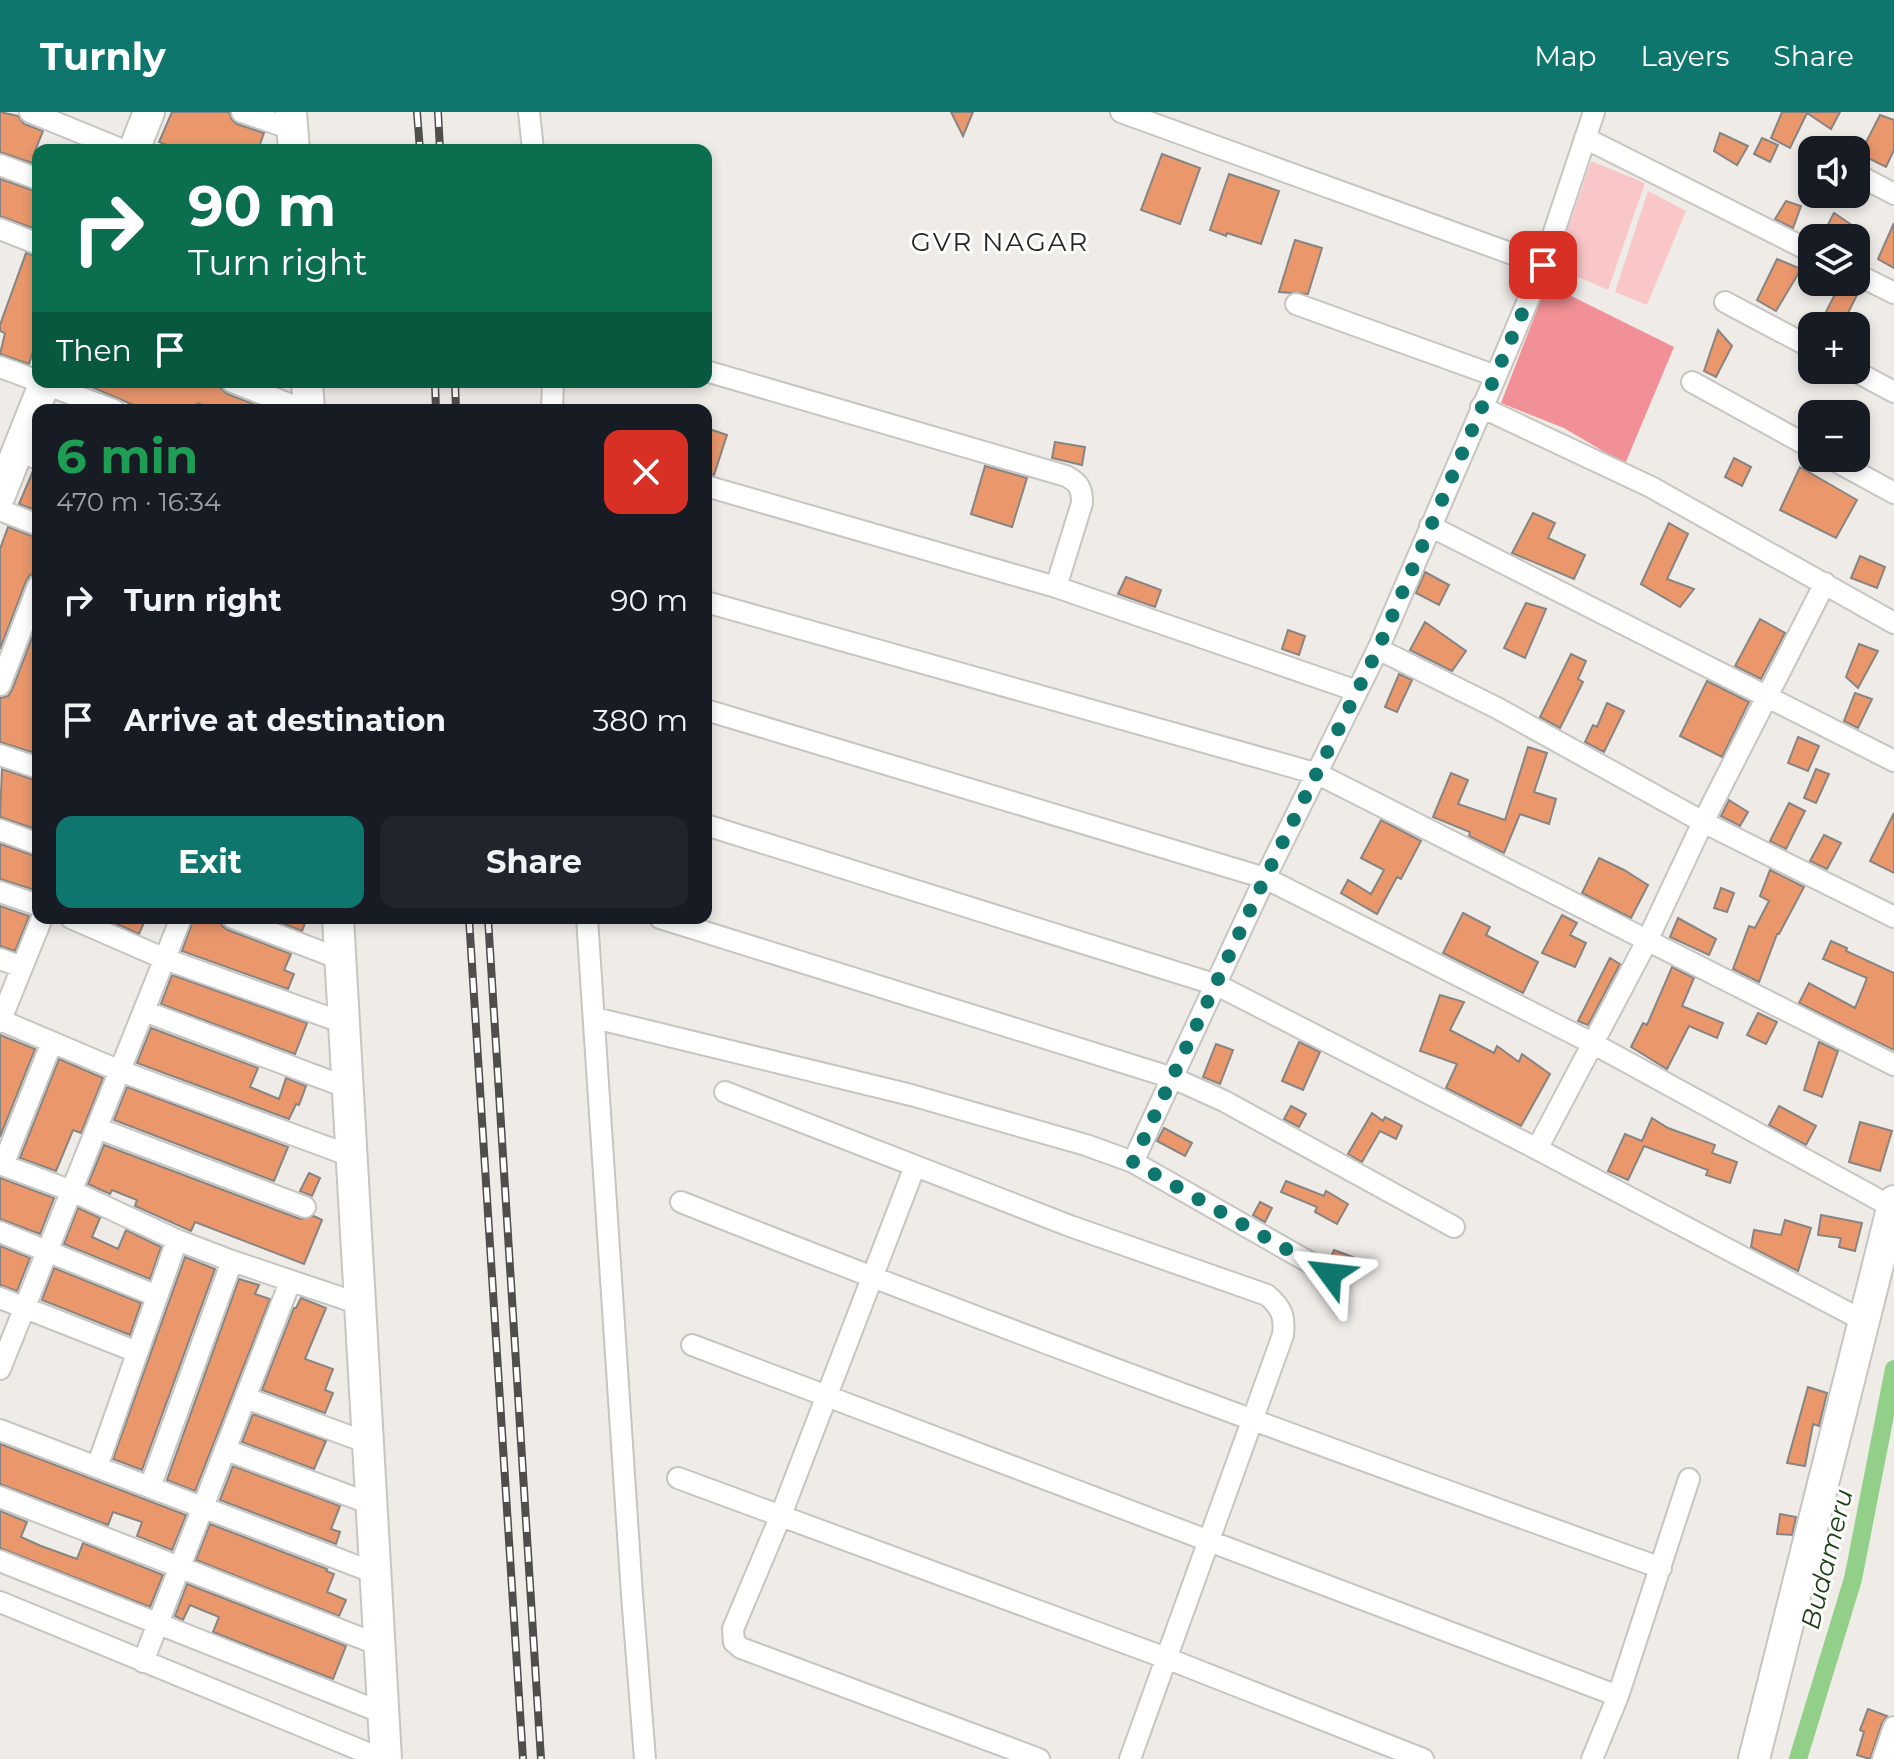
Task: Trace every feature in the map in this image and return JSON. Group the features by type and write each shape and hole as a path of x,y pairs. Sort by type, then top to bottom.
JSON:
{"street":[{"path":"136,144 149,112"},
{"path":"242,112 292,130"},
{"path":"529,112 532,144"},
{"path":"1121,112 1543,265"},
{"path":"1133,1162 1265,878 1378,649 1543,265 1594,112"},
{"path":"39,114 109,144"},
{"path":"1585,138 1798,245"},
{"path":"0,165 32,177"},
{"path":"1870,181 1894,194"},
{"path":"0,229 32,242"},
{"path":"1870,281 1894,293"},
{"path":"1725,302 1798,341"},
{"path":"1296,304 1496,376"},
{"path":"0,367 32,378"},
{"path":"712,373 1078,482 1082,503 1056,587"},
{"path":"1870,379 1894,392"},
{"path":"1692,382 1798,440"},
{"path":"57,388 99,404"},
{"path":"248,388 291,404"},
{"path":"1481,407 1651,487 1894,623"},
{"path":"0,495 28,454 32,433"},
{"path":"1856,472 1894,493"},
{"path":"712,488 1056,587 1357,691"},
{"path":"0,510 32,523"},
{"path":"1430,526 1894,761"},
{"path":"1537,1149 1647,941 1703,822 1825,583"},
{"path":"0,685 32,602"},
{"path":"712,604 1318,774 1894,1065"},
{"path":"1378,649 1497,708 1703,822 1894,917"},
{"path":"712,712 1265,878 1594,1044 1893,1204 1754,1759"},
{"path":"0,755 32,761"},
{"path":"712,827 1217,985 1864,1321"},
{"path":"0,830 32,842"},
{"path":"0,892 32,903"},
{"path":"40,924 0,1021 120,1071 351,1156"},
{"path":"0,1369 179,924"},
{"path":"249,924 340,959"},
{"path":"0,1602 384,1759 338,924"},
{"path":"587,924 645,1759"},
{"path":"679,924 1173,1078 1224,1101 1454,1227"},
{"path":"106,925 165,959 344,1023"},
{"path":"0,959 22,967"},
{"path":"144,1011 348,1088"},
{"path":"595,1018 911,1095 1086,1145 1133,1162 1330,1274"},
{"path":"52,1042 1,1164 72,1191 177,1240 360,1304"},
{"path":"725,1092 1070,1226 1267,1295 1278,1305 1285,1317 1283,1335 1130,1759"},
{"path":"97,1128 305,1207"},
{"path":"915,1166 827,1398 733,1629 734,1642 741,1648 1039,1759"},
{"path":"681,1202 1253,1421 1661,1568"},
{"path":"0,1232 157,1296"},
{"path":"97,1467 177,1240"},
{"path":"150,1487 232,1261"},
{"path":"143,1662 290,1282"},
{"path":"0,1298 137,1352"},
{"path":"692,1345 1618,1696"},
{"path":"246,1398 368,1443"},
{"path":"0,1430 375,1573"},
{"path":"226,1450 371,1504"},
{"path":"678,1478 1166,1658 1423,1759"},
{"path":"1592,1759 1618,1696 1689,1479"},
{"path":"0,1497 379,1645"},
{"path":"0,1561 157,1626 383,1713"},
{"path":"1883,1759 1894,1727"}],"shaded area":[{"path":"1591,161 1645,183 1608,290 1555,267"},
{"path":"1648,191 1686,211 1647,305 1615,292"},
{"path":"1547,284 1674,347 1625,464 1564,428 1501,403"}],"building":[{"path":"0,112 18,116 24,124 43,131 38,144 32,144 32,163 0,152"},
{"path":"172,112 229,112 237,124 264,133 260,144 159,142"},
{"path":"951,112 973,112 963,136"},
{"path":"1782,112 1840,112 1831,129 1807,113 1790,148 1771,138"},
{"path":"1880,115 1894,120 1894,150 1886,167 1870,159 1869,136"},
{"path":"1720,133 1748,146 1737,165 1714,151"},
{"path":"1762,138 1778,145 1770,162 1754,154"},
{"path":"1162,154 1200,168 1180,224 1141,210"},
{"path":"1229,174 1279,191 1261,244 1210,230"},
{"path":"0,179 32,190 32,228 0,216"},
{"path":"1786,201 1800,208 1793,228 1775,219"},
{"path":"1834,213 1850,224 1828,224"},
{"path":"1894,223 1894,268 1878,259"},
{"path":"1295,240 1322,248 1308,294 1279,292"},
{"path":"26,253 32,255 32,355 29,364 0,354 5,333 0,331"},
{"path":"1777,259 1798,268 1798,274 1776,311 1757,300"},
{"path":"1834,296 1856,296 1848,312 1826,312"},
{"path":"1718,330 1732,346 1716,377 1704,371"},
{"path":"94,388 221,388 227,394 253,404 198,403 131,404"},
{"path":"712,430 727,435 712,474"},
{"path":"1055,442 1085,447 1082,465 1052,458"},
{"path":"1734,458 1751,467 1742,486 1725,477"},
{"path":"985,466 1027,478 1012,527 971,514"},
{"path":"1798,471 1809,472 1857,500 1836,538 1780,510"},
{"path":"32,473 32,509 19,504"},
{"path":"1533,513 1555,523 1548,538 1585,555 1574,579 1512,553"},
{"path":"1669,523 1688,534 1667,579 1694,589 1680,607 1641,584"},
{"path":"8,527 32,536 32,574 26,581 0,649 0,549"},
{"path":"1860,556 1885,567 1877,588 1851,578"},
{"path":"1425,572 1449,585 1439,605 1416,593"},
{"path":"1126,577 1161,590 1155,607 1118,594"},
{"path":"1526,603 1546,609 1525,658 1504,648"},
{"path":"1760,619 1785,633 1761,679 1735,666"},
{"path":"1425,622 1466,651 1452,671 1410,650"},
{"path":"1288,630 1305,636 1299,655 1282,649"},
{"path":"32,638 32,752 0,742 0,698 8,696"},
{"path":"1859,644 1878,651 1858,688 1846,677"},
{"path":"1571,654 1586,661 1578,679 1583,682 1560,728 1540,717"},
{"path":"1399,674 1412,680 1397,712 1385,707"},
{"path":"1707,681 1749,702 1722,757 1680,736"},
{"path":"1855,693 1872,699 1858,728 1844,721"},
{"path":"1607,703 1624,711 1604,752 1585,742 1593,725 1597,727"},
{"path":"1798,737 1819,746 1808,771 1788,763"},
{"path":"1528,747 1547,753 1534,792 1556,799 1549,824 1520,814 1504,853 1469,836 1470,832 1433,817 1451,773 1468,780 1458,804 1505,820"},
{"path":"2,769 32,779 32,828 0,817"},
{"path":"1816,769 1829,774 1816,803 1804,798"},
{"path":"1729,800 1748,812 1740,826 1721,816"},
{"path":"1789,803 1805,811 1786,849 1770,841"},
{"path":"1894,813 1894,873 1870,861"},
{"path":"1381,820 1421,841 1401,879 1397,877 1377,914 1341,893 1348,880 1371,894 1384,870 1361,858"},
{"path":"1824,835 1841,843 1827,869 1810,861"},
{"path":"0,844 32,855 32,889 0,879"},
{"path":"1599,858 1648,885 1631,918 1582,893"},
{"path":"1770,870 1804,887 1777,934 1759,982 1733,969 1749,926 1755,928 1769,901 1760,896"},
{"path":"1721,888 1734,893 1727,912 1714,908"},
{"path":"0,906 29,916 15,951 0,946"},
{"path":"1463,913 1490,927 1486,935 1538,962 1523,993 1443,953"},
{"path":"1562,915 1577,923 1570,935 1586,943 1575,967 1542,953"},
{"path":"1678,918 1716,939 1709,955 1670,937"},
{"path":"117,924 143,924 139,934"},
{"path":"192,924 222,924 228,930 291,954 284,970 294,974 288,989 182,951"},
{"path":"284,924 305,924 302,931"},
{"path":"1831,941 1894,973 1894,1050 1799,1003 1809,983 1855,1008 1867,978 1823,959"},
{"path":"1610,958 1620,964 1588,1025 1578,1021"},
{"path":"1672,967 1694,978 1682,1006 1723,1023 1717,1038 1689,1026 1667,1069 1631,1047 1643,1023 1647,1025"},
{"path":"172,975 307,1023 295,1054 161,1004"},
{"path":"1440,995 1464,1002 1450,1030 1494,1053 1497,1046 1519,1062 1522,1054 1550,1074 1521,1126 1446,1088 1457,1064 1420,1051"},
{"path":"1758,1013 1777,1022 1766,1044 1747,1035"},
{"path":"151,1028 258,1068 250,1087 279,1099 286,1078 306,1086 299,1105 296,1104 289,1119 137,1063"},
{"path":"0,1035 35,1049 0,1137"},
{"path":"1299,1042 1320,1052 1303,1090 1282,1081"},
{"path":"1819,1042 1838,1051 1822,1097 1804,1090"},
{"path":"1216,1044 1233,1050 1220,1084 1203,1077"},
{"path":"59,1059 103,1078 81,1133 73,1130 56,1171 20,1158"},
{"path":"127,1087 288,1147 274,1181 114,1120"},
{"path":"1291,1106 1306,1114 1299,1127 1284,1119"},
{"path":"1779,1106 1816,1126 1806,1145 1769,1125"},
{"path":"1372,1113 1383,1121 1385,1117 1402,1126 1396,1139 1380,1131 1362,1162 1348,1154"},
{"path":"1652,1118 1668,1128 1715,1145 1712,1153 1737,1162 1730,1183 1706,1175 1708,1170 1644,1146 1628,1180 1608,1171 1625,1134 1642,1141"},
{"path":"1860,1122 1892,1131 1880,1171 1849,1162"},
{"path":"1164,1128 1192,1143 1185,1156 1157,1141"},
{"path":"104,1145 300,1219 314,1216 322,1220 304,1264 195,1222 191,1231 135,1206 137,1200 112,1190 110,1194 88,1184"},
{"path":"309,1173 320,1178 312,1196 300,1191"},
{"path":"0,1178 54,1198 40,1234 0,1219"},
{"path":"1286,1181 1324,1196 1326,1191 1348,1204 1337,1224 1315,1212 1317,1207 1281,1192"},
{"path":"1260,1202 1272,1208 1265,1222 1253,1215"},
{"path":"78,1208 100,1218 92,1237 118,1249 126,1230 161,1247 150,1279 64,1244"},
{"path":"1821,1215 1862,1223 1855,1251 1839,1247 1841,1238 1818,1235"},
{"path":"1785,1220 1811,1228 1798,1271 1751,1247 1754,1230 1781,1235"},
{"path":"0,1246 30,1258 17,1291 0,1285"},
{"path":"1334,1250 1353,1257 1348,1270 1330,1259"},
{"path":"185,1257 215,1269 142,1470 113,1459"},
{"path":"54,1268 141,1303 130,1335 42,1300"},
{"path":"239,1279 259,1285 255,1294 270,1299 195,1491 167,1480"},
{"path":"301,1298 326,1308 305,1359 333,1369 325,1390 333,1393 325,1413 262,1390 294,1308"},
{"path":"1808,1387 1827,1393 1819,1426 1813,1424 1805,1466 1787,1463"},
{"path":"253,1414 326,1441 314,1469 242,1442"},
{"path":"0,1444 186,1515 172,1550 137,1536 142,1522 113,1512 108,1525 0,1484"},
{"path":"233,1466 340,1506 331,1529 340,1532 336,1544 220,1500"},
{"path":"0,1511 27,1522 21,1537 41,1546 77,1559 83,1543 163,1575 150,1607 0,1548"},
{"path":"1780,1514 1796,1517 1792,1535 1777,1534"},
{"path":"210,1524 327,1569 334,1574 327,1592 346,1600 339,1616 196,1560"},
{"path":"187,1584 346,1646 333,1679 213,1632 219,1617 190,1605 183,1620 175,1616"},
{"path":"1868,1709 1887,1716 1870,1759 1857,1755 1864,1732 1860,1730"}],"waterway":[{"name":"Budameru","path":"1798,1759 1853,1579 1894,1369"}],"railway":[{"path":"417,112 420,144"},
{"path":"438,112 440,144"},
{"path":"435,388 436,404"},
{"path":"455,388 456,404"},
{"path":"469,924 523,1759"},
{"path":"488,924 541,1759"}],"district":[{"name":"GVR NAGAR","path":"1000,242"}],"route":[{"path":"1330,1274 1133,1162 1265,878 1378,649 1543,265"}]}
